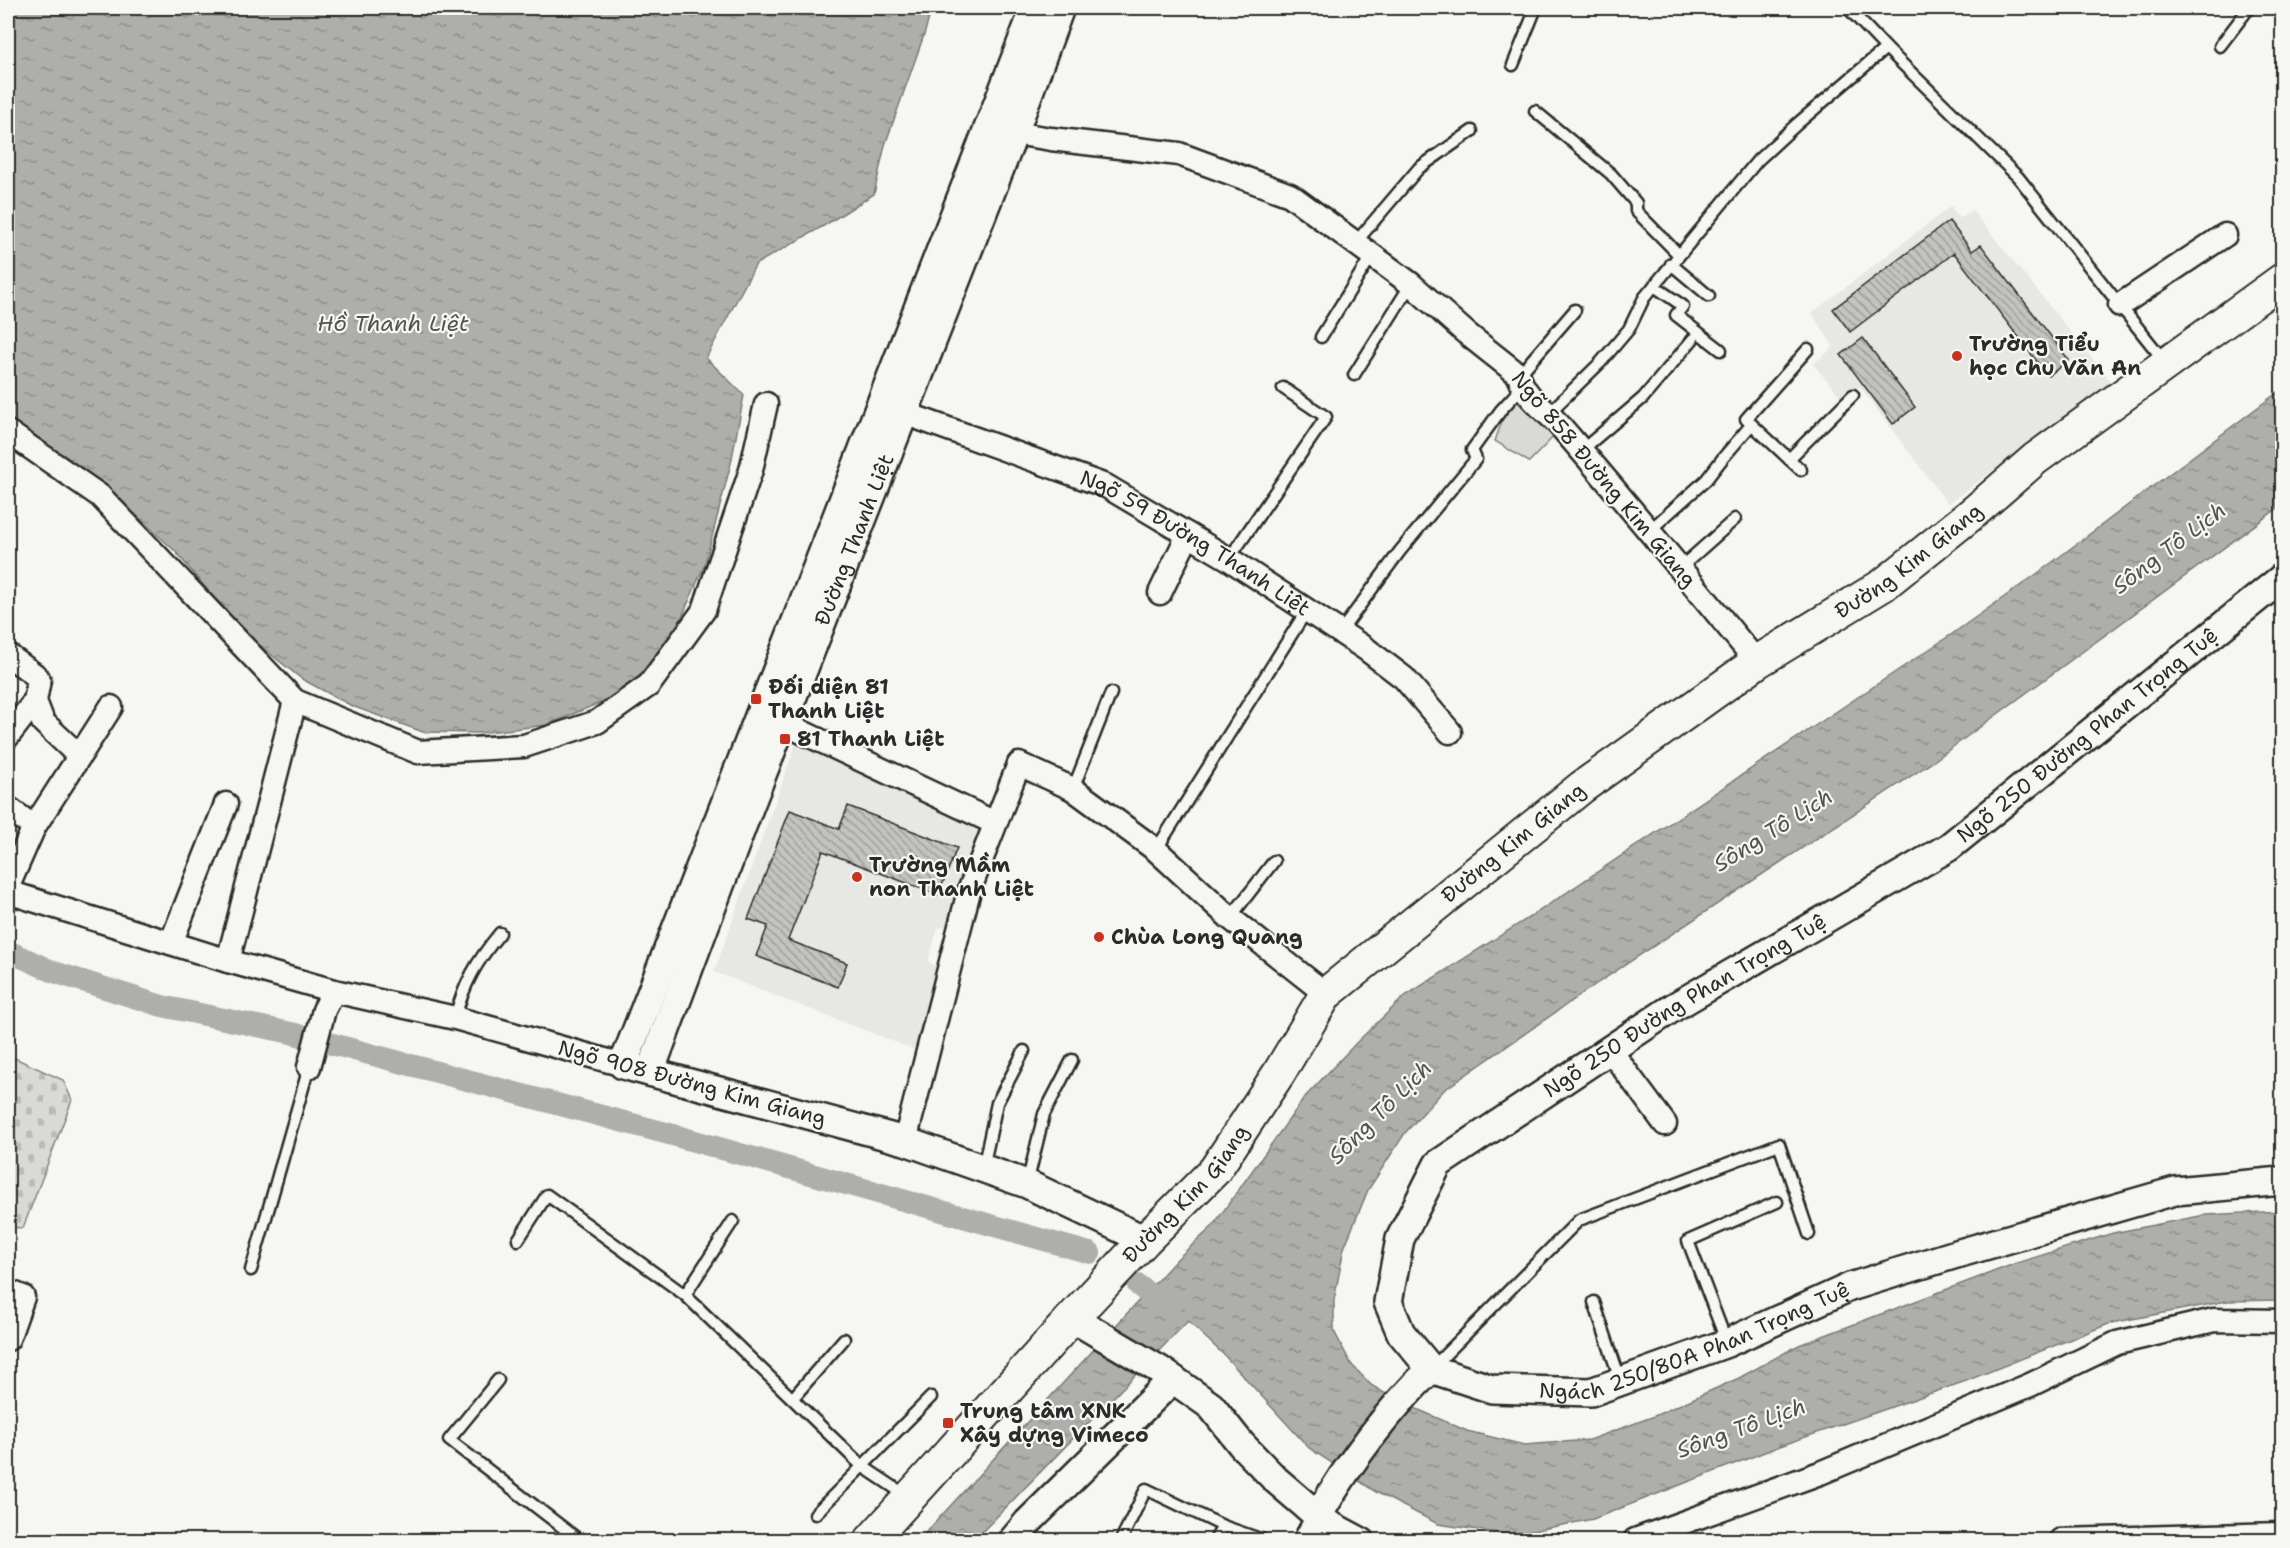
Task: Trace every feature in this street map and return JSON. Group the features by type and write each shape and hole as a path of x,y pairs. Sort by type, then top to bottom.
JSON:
{"main road":[{"name":"Đường Kim Giang","path":"871,1540 989,1407 1145,1240 1215,1170 1280,1073 1326,994 1582,787 1757,662 1883,585 2036,459 2283,280"}],"street":[{"name":"Đường Thanh Liệt","path":"623,1065 1035,8"},
{"name":"Đường Thanh Liệt","path":"650,1072 783,723 1014,133 1060,8"},
{"name":"Ngõ 858 Đường Kim Giang","path":"1014,133 1052,140 1179,154 1290,195 1411,284 1520,381 1650,530 1757,662"},
{"path":"2120,305 2225,235"},
{"path":"8,432 100,496 296,701 418,752 524,746 597,722 649,685 704,610 751,470 766,404"},
{"name":"Ngõ 59 Đường Thanh Liệt","path":"904,413 1106,486 1229,559 1341,631 1404,678 1450,732"},
{"path":"1160,593 1188,535"},
{"name":"Ngõ 250 Đường Phan Trọng Tuệ","path":"1431,1369 1401,1334 1388,1302 1400,1239 1438,1164 1674,1007 1949,847 2283,578"},
{"path":"8,654 39,680 35,701 8,736"},
{"path":"35,701 43,722 79,756"},
{"path":"228,961 296,701"},
{"path":"8,886 34,828 111,707"},
{"path":"783,723 995,823"},
{"path":"905,1141 969,891 1019,764 1073,789 1156,850 1230,918 1326,994"},
{"path":"171,943 226,804"},
{"path":"8,808 34,828"},
{"name":"Ngõ 908 Đường Kim Giang","path":"8,892 228,961 329,1000 455,1018 905,1141 1027,1184 1145,1240"},
{"path":"309,1067 329,1000"},
{"path":"1610,1050 1665,1124"},
{"name":"Ngách 250/80A Phan Trọng Tuệ","path":"1431,1369 1492,1389 1591,1392 1728,1343 1850,1287 1953,1255 2175,1191 2283,1181"},
{"path":"8,1291 23,1297 8,1340"},
{"path":"1072,1318 1166,1375 1211,1406 1241,1444 1276,1480 1318,1516 1363,1540"},
{"path":"1635,1540 1820,1473 2030,1385 2116,1343 2214,1320 2283,1321"},
{"path":"1305,1540 1332,1491 1404,1395 1431,1369"},
{"path":"1013,1540 1166,1375"},
{"path":"2061,1540 2283,1534"}],"lane":[{"path":"1513,65 1536,8"},
{"path":"1848,8 2018,177 2167,365"},
{"path":"2220,46 2249,8"},
{"path":"1549,413 1601,362 1629,328 1644,298 1758,160 1886,48"},
{"path":"1535,111 1611,174 1636,203 1636,211 1679,255"},
{"path":"1321,337 1364,248 1419,168 1472,131"},
{"path":"1671,264 1709,296"},
{"path":"1354,375 1411,284"},
{"path":"1654,286 1683,306 1676,315 1721,350"},
{"path":"1341,631 1400,551 1476,459 1472,450 1520,381 1575,310"},
{"path":"1582,450 1643,398 1693,339"},
{"path":"1801,470 1746,419 1808,349"},
{"path":"1229,559 1326,417 1283,388"},
{"path":"1789,459 1853,395"},
{"path":"1650,530 1706,480 1751,425"},
{"path":"1680,568 1735,519"},
{"path":"1156,850 1307,609"},
{"path":"1073,789 1111,693"},
{"path":"1230,918 1274,861"},
{"path":"455,1018 462,991 473,969 500,933"},
{"path":"983,1168 997,1103 1024,1051"},
{"path":"1027,1184 1044,1114 1072,1060"},
{"path":"251,1270 309,1067"},
{"path":"1431,1369 1579,1220 1779,1144 1809,1234"},
{"path":"518,1240 547,1195 685,1295 862,1466 910,1498"},
{"path":"1728,1343 1688,1241 1777,1202"},
{"path":"685,1295 733,1221"},
{"path":"1594,1302 1621,1382"},
{"path":"793,1398 844,1339"},
{"path":"498,1380 449,1440 579,1540"},
{"path":"815,1514 931,1397"},
{"path":"1121,1540 1146,1489 1223,1526 1263,1540"},
{"path":"1215,1540 1223,1526"}],"shaded area":[{"name":"Trường Tiểu học Chu Văn An","path":"1951,206 1959,219 1972,210 2111,382 1948,504 1860,387 1842,398 1813,364 1834,347 1812,313"},
{"name":"Trường Mầm non Thanh Liệt","path":"797,741 981,829 952,925 938,928 928,961 940,971 918,1051 714,972"}],"green space":[{"path":"1518,398 1556,434 1529,462 1495,441 1504,415"},
{"path":"8,1055 63,1080 72,1100 23,1228 8,1227"}],"water":[{"name":"Hồ Thanh Liệt","path":"8,8 932,8 885,145 874,194 756,264 706,358 744,395 731,463 705,564 678,626 628,691 547,725 480,733 423,732 352,706 302,679 259,645 215,599 175,551 124,504 8,418"},
{"name":"Sông Tô Lịch","path":"2282,389 2282,505 1931,763 1599,982 1444,1090 1405,1133 1368,1190 1344,1248 1334,1300 1334,1331 1351,1364 1371,1385 1394,1399 1467,1431 1524,1445 1589,1440 1652,1417 1739,1378 1799,1345 2014,1264 2113,1233 2205,1215 2282,1211 2282,1300 2227,1301 2111,1323 1966,1381 1780,1446 1593,1519 1512,1535 1438,1524 1376,1492 1309,1448 1224,1355 1188,1321 974,1540 919,1540 1177,1259 1212,1227 1305,1097 1405,996 1536,913 1952,634 2038,573"}],"building":[{"path":"1949,221 1972,251 1981,245 2069,360 2048,376 1954,253 1850,332 1833,309"},
{"path":"1863,338 1915,407 1893,424 1841,355"},
{"path":"848,806 957,848 938,895 823,851 788,940 847,963 838,987 756,956 768,926 748,919 790,810 839,829"}],"waterway":[{"path":"8,951 54,972 162,1006 291,1033 673,1135 1090,1253"},
{"path":"1138,1285 1170,1311"}],"place":[{"name":"Trường Tiểu học Chu Văn An","path":"1957,356"},
{"name":"Đối diện 81 Thanh Liệt","path":"756,699"},
{"name":"81 Thanh Liệt","path":"785,739"},
{"name":"Trường Mầm non Thanh Liệt","path":"857,877"},
{"name":"Chùa Long Quang","path":"1099,937"},
{"name":"Trung tâm XNK Xây dựng Vimeco","path":"948,1423"}]}
